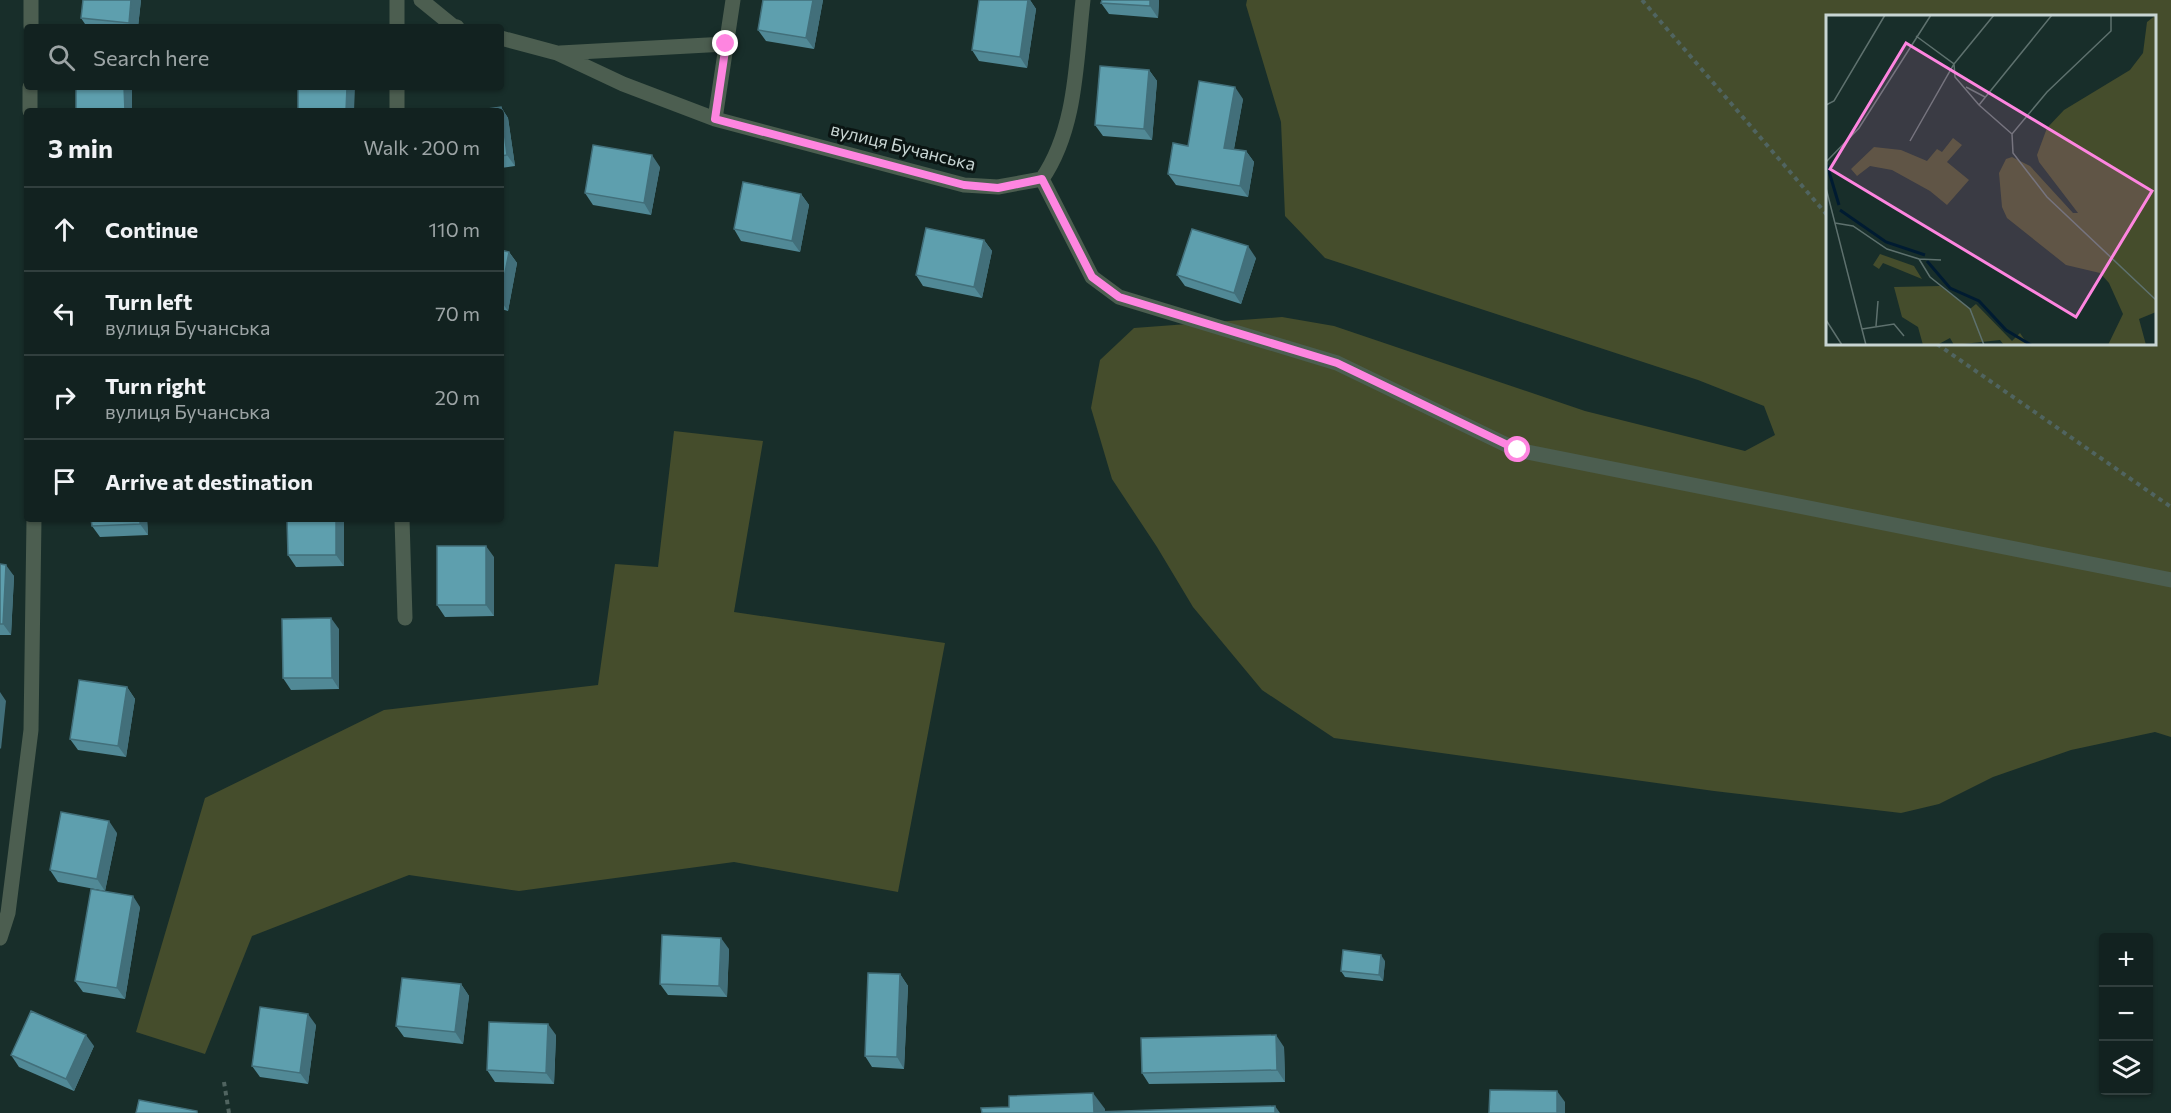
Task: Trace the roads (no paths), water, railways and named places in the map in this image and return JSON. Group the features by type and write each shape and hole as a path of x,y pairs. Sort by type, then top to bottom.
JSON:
{"street":[{"path":"31,0 31,24"},
{"path":"397,0 397,24"},
{"path":"421,0 451,24"},
{"path":"715,119 733,0"},
{"path":"1083,0 1069,120 1054,162 1042,179 1092,277 1119,297 1337,363 1518,450 2171,580"},
{"name":"вулиця Бучанська","path":"504,39 558,53 623,84 715,119 964,185 998,188 1042,179"},
{"path":"558,53 726,44"},
{"path":"30,90 30,108"},
{"path":"397,90 397,108"},
{"path":"0,938 8,913 31,730 34,522"},
{"path":"402,522 405,618"}]}
